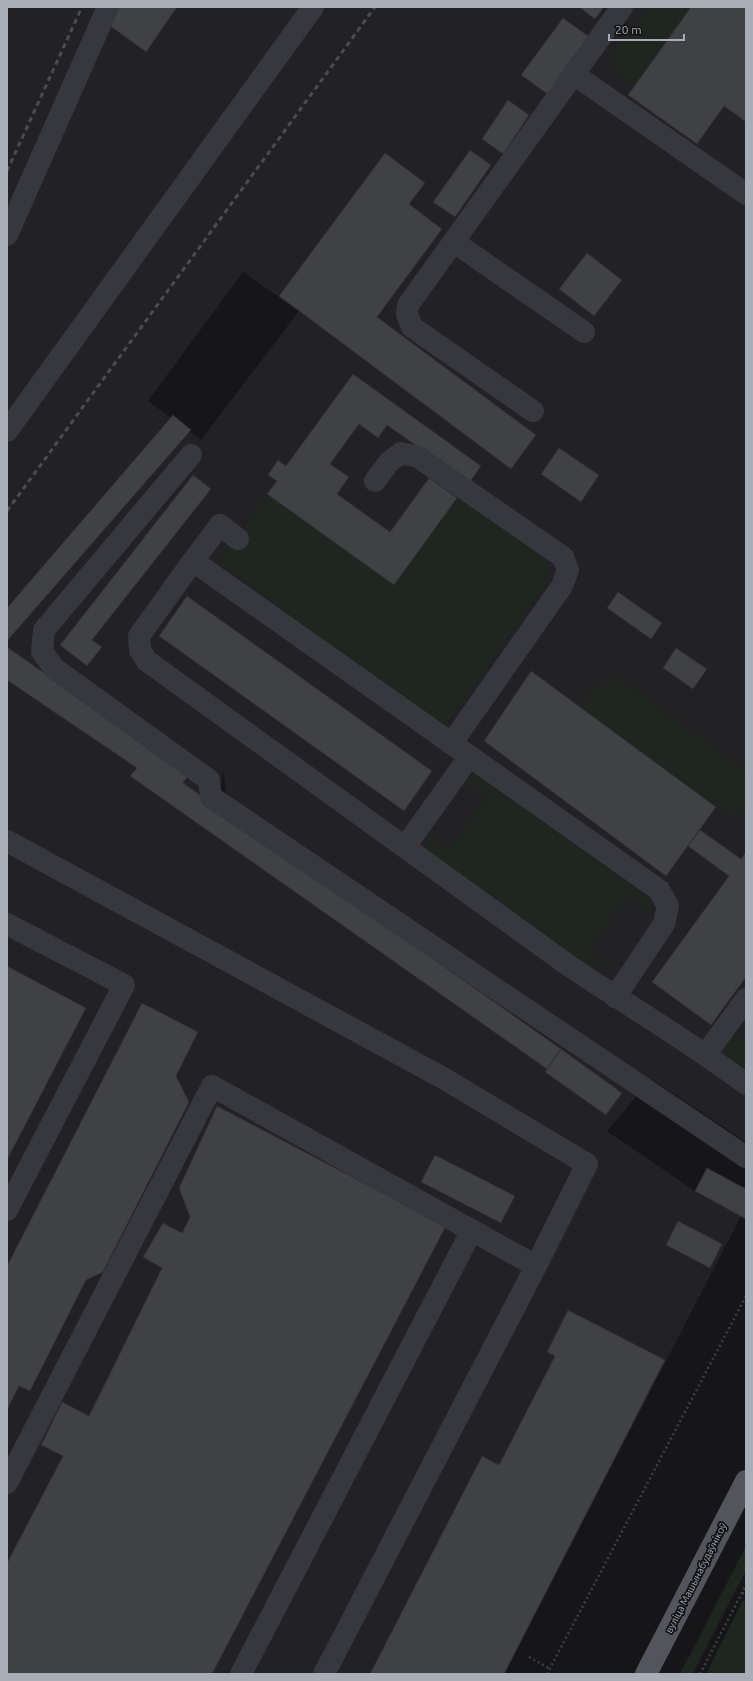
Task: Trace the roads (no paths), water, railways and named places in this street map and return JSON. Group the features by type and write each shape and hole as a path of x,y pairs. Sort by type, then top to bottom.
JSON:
{"main road":[{"name":"вуліца Машынабудаўнікоў","path":"646,1674 746,1481"}],"lane":[{"path":"7,236 108,7"},
{"path":"7,431 313,7"},
{"path":"533,411 412,327 407,314 408,305 575,75 622,7"},
{"path":"575,75 746,194"},
{"path":"454,242 584,332"},
{"path":"375,481 389,462 401,454 418,457 563,557 568,570 562,586 452,744"},
{"path":"191,455 44,630 42,652 55,669 209,780 211,797 746,1157"},
{"path":"238,538 220,525 193,561 139,636 140,650 147,661 615,997 706,1054 746,1084"},
{"path":"193,561 659,890 668,906 664,924 615,997"},
{"path":"405,847 469,757"},
{"path":"7,841 443,1078 587,1164 536,1266 324,1674"},
{"path":"7,924 124,984 7,1210"},
{"path":"706,1054 746,999"},
{"path":"7,1483 212,1086 536,1266"},
{"path":"241,1674 472,1230"}],"railway":[{"path":"7,171 82,7"},
{"path":"7,511 375,7"}]}
